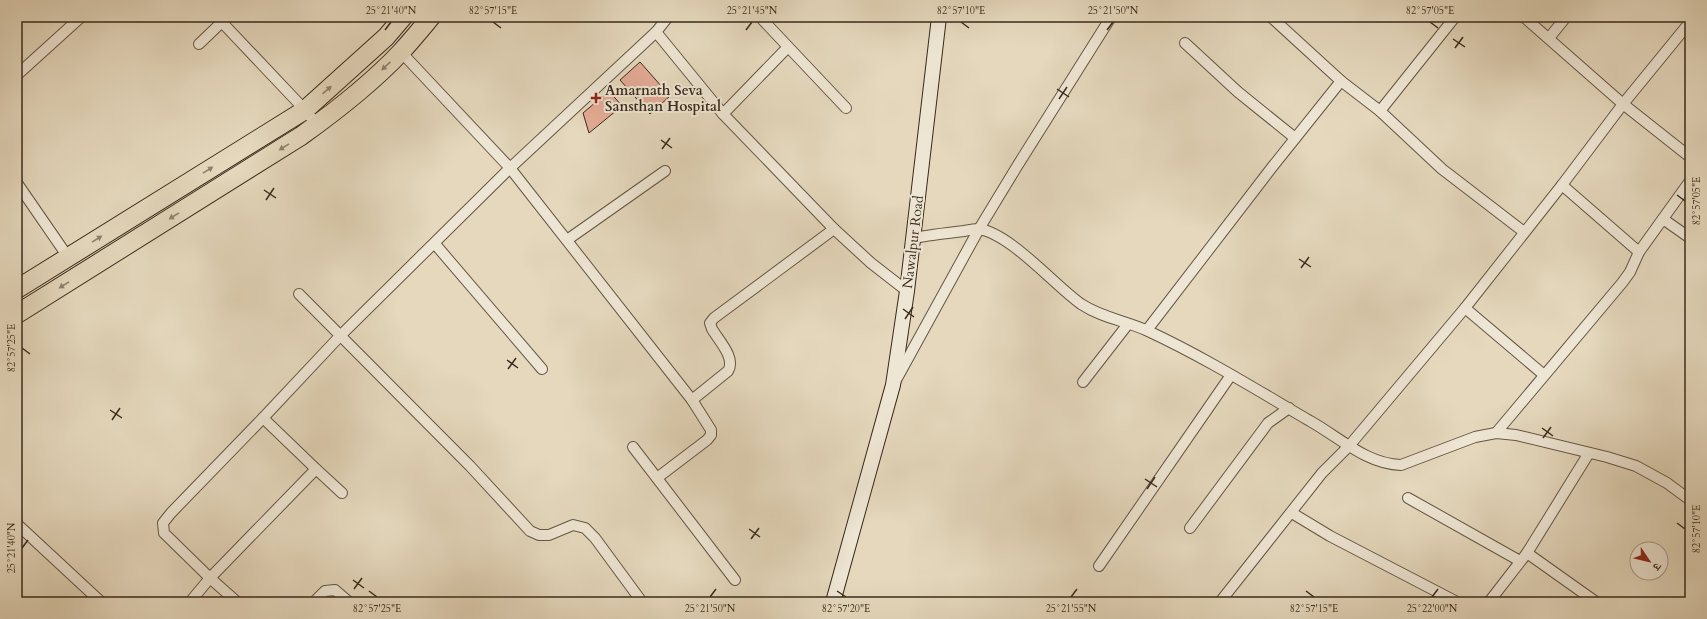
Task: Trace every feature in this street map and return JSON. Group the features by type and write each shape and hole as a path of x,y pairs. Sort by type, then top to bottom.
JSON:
{"highway":[{"path":"17,289 305,110 386,37 403,17"},
{"path":"17,314 317,125 340,108 401,52 431,17"}],"street":[{"path":"17,75 81,17"},
{"path":"237,602 164,533 164,523 171,513 264,418 340,336 435,244 510,168 656,32 668,17"},
{"path":"760,17 846,108"},
{"name":"Nawalpur Road","path":"833,602 893,385 907,291 939,17"},
{"path":"893,385 979,229 1111,17"},
{"path":"1380,111 1455,17"},
{"path":"1524,17 1623,104 1690,158"},
{"path":"1549,38 1566,17"},
{"path":"1277,19 1341,81 1380,111 1442,169 1524,232"},
{"path":"199,44 219,20 305,110 317,125"},
{"path":"1220,602 1292,513 1322,473 1349,446 1465,308 1562,185 1623,104 1690,22"},
{"path":"656,32 723,114 870,263 907,291"},
{"path":"1185,43 1238,92 1295,138"},
{"path":"723,114 788,47"},
{"path":"401,52 510,168 692,400 711,430 711,435 707,440 657,478"},
{"path":"1147,330 1295,138 1341,81"},
{"path":"567,240 665,171"},
{"path":"1496,433 1622,283 1630,272 1639,252 1690,180"},
{"path":"17,183 68,257"},
{"path":"1562,185 1639,252"},
{"path":"1663,219 1690,238"},
{"path":"692,400 728,371 731,366 731,360 712,329 710,323 714,318 834,228"},
{"path":"913,238 979,229 995,235 1007,242 1081,304 1095,311 1147,330 1231,375 1289,408 1349,446 1379,462 1389,465 1401,465 1475,437 1496,433 1516,435 1636,466 1667,483 1690,500"},
{"path":"435,244 542,369"},
{"path":"299,294 470,466 530,531 539,535 549,535 573,525 585,528 595,538 642,602"},
{"path":"1465,308 1544,375"},
{"path":"1083,382 1128,324"},
{"path":"1099,566 1231,375"},
{"path":"1190,528 1268,423 1289,408"},
{"path":"264,418 342,493"},
{"path":"633,447 735,580"},
{"path":"1489,602 1524,557 1590,454"},
{"path":"190,602 210,578 316,469"},
{"path":"1408,498 1524,557 1596,602"},
{"path":"1292,513 1330,536 1457,602"},
{"path":"17,524 101,602"},
{"path":"314,602 325,591 335,590 349,602"}],"building":[{"path":"640,62 670,96 650,114 620,80"},
{"path":"609,91 622,106 589,133 583,113"}],"place":[{"name":"Amarnath Seva Sansthan Hospital","path":"596,98"}]}
